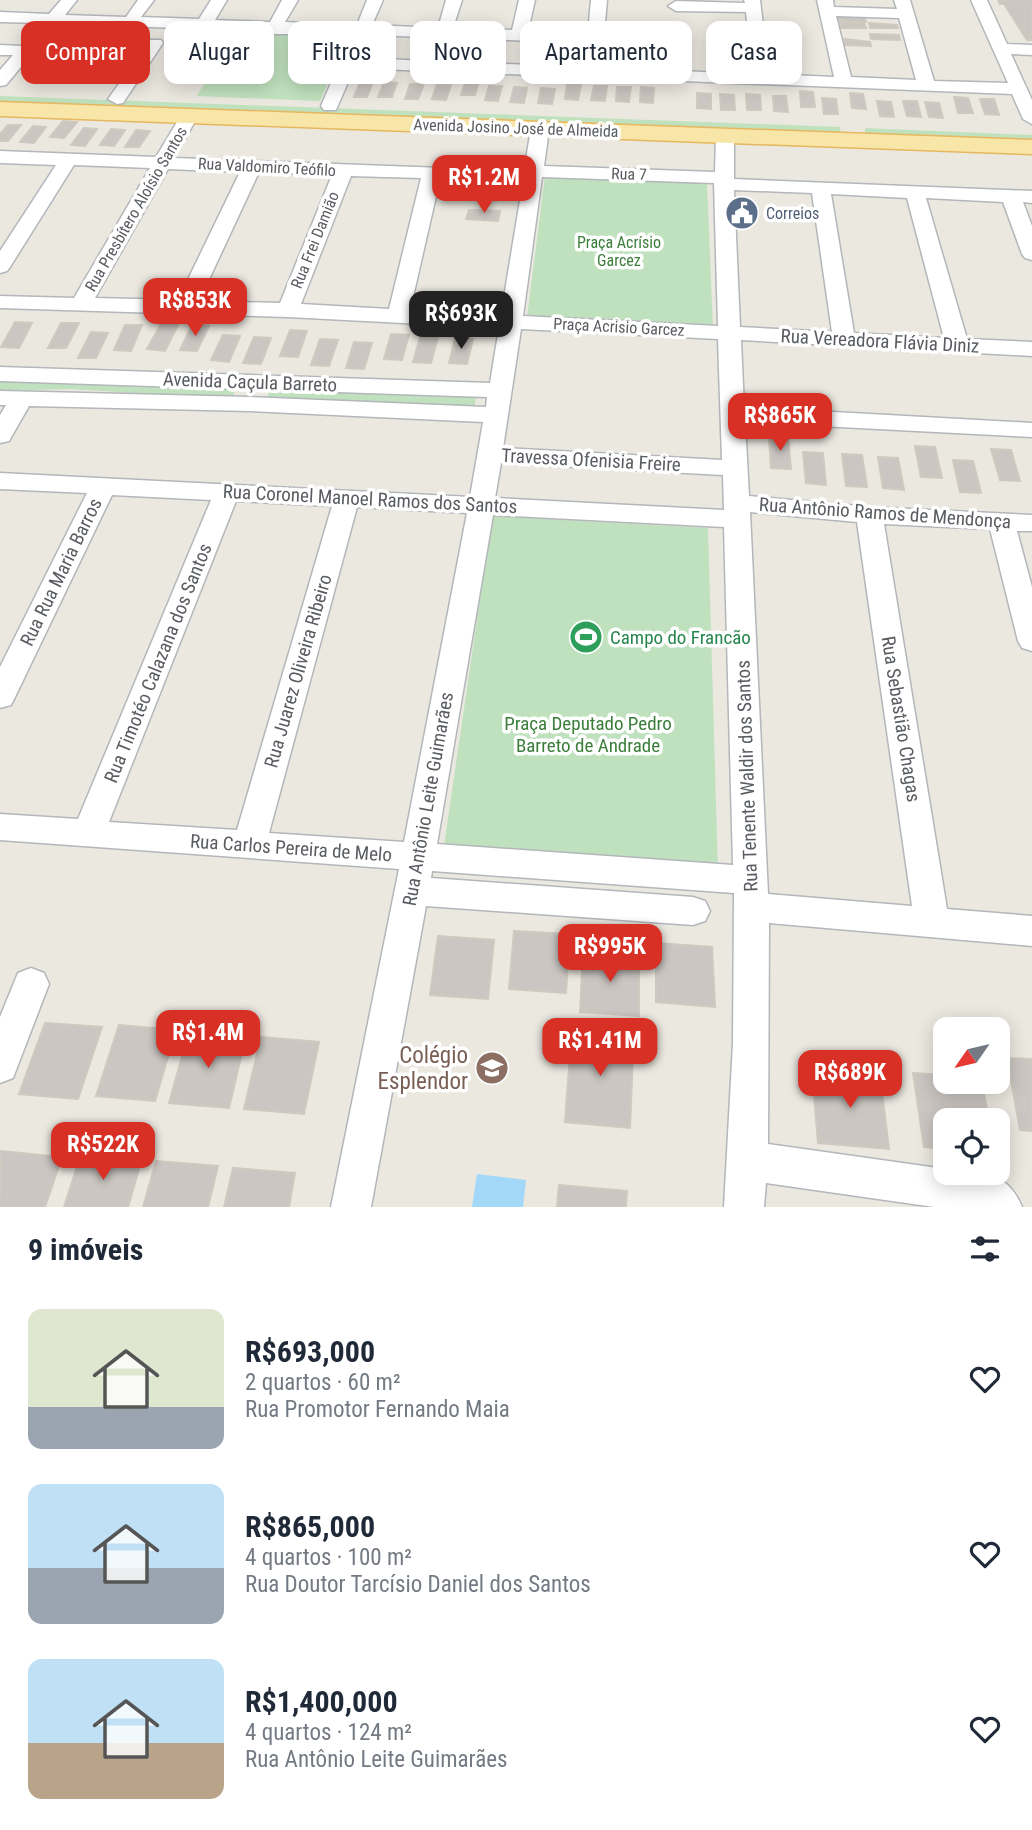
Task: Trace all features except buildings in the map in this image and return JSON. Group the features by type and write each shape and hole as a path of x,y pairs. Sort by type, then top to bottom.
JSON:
{"main road":[{"name":"Avenida Josino José de Almeida","path":"0,95 330,106 850,133 1032,147"},
{"name":"Avenida Josino José de Almeida","path":"0,109 725,135 1032,132"}],"street":[{"path":"52,19 69,0"},
{"path":"130,21 146,0"},
{"path":"206,21 219,0"},
{"path":"288,29 274,29 290,0"},
{"path":"366,21 375,0"},
{"path":"448,21 454,0"},
{"path":"506,35 519,35 527,0"},
{"path":"597,21 599,0"},
{"path":"979,0 1032,119"},
{"path":"692,28 752,4"},
{"path":"844,82 826,5 904,7 926,84"},
{"path":"0,17 90,21"},
{"path":"150,50 164,32"},
{"path":"396,59 520,48"},
{"path":"999,49 1032,50"},
{"path":"0,50 21,50"},
{"path":"0,81 21,57"},
{"path":"802,80 1018,89"},
{"path":"117,99 127,84"},
{"path":"330,106 339,84"},
{"name":"Rua Presbítero Aloísio Santos","path":"82,302 189,116"},
{"name":"Rua Antônio Leite Guimarães","path":"351,1207 419,857 495,415 540,129"},
{"name":"Rua Tenente Waldir dos Santos","path":"725,135 723,181 751,894 752,1103 744,1207"},
{"name":"Rua Valdomiro Teófilo","path":"0,157 431,175 533,174"},
{"path":"0,267 69,159"},
{"path":"186,306 252,167"},
{"name":"Rua Frei Damião","path":"288,310 343,171"},
{"name":"Rua 7","path":"533,174 1032,197"},
{"path":"398,315 431,175"},
{"path":"821,189 844,338"},
{"path":"915,192 957,345"},
{"path":"1011,196 1032,254"},
{"name":"Praça Acrisio Garcez","path":"0,302 82,302 288,310 729,333"},
{"name":"Rua Vereadora Flávia Diniz","path":"729,333 1032,349"},
{"name":"Avenida Caçula Barreto","path":"0,374 495,415"},
{"name":"Avenida Caçula Barreto","path":"11,398 499,390"},
{"path":"0,436 11,398"},
{"path":"733,414 1032,430"},
{"name":"Travessa Ofenisia Freire","path":"488,455 735,468"},
{"name":"Rua Coronel Manoel Ramos dos Santos","path":"0,481 479,504 738,511"},
{"name":"Rua Rua Maria Barros","path":"0,697 103,486"},
{"name":"Rua Timotéo Calazana dos Santos","path":"88,834 227,492"},
{"name":"Rua Juarez Oliveira Ribeiro","path":"248,845 347,498"},
{"name":"Rua Antônio Ramos de Mendonça","path":"738,511 1032,523"},
{"name":"Rua Sebastião Chagas","path":"869,515 932,922"},
{"path":"1001,521 1032,641"},
{"name":"Rua Carlos Pereira de Melo","path":"0,827 419,857 751,894 932,922 1032,931"},
{"path":"412,891 693,911"},
{"path":"0,1066 32,985"},
{"path":"748,1161 990,1195 1002,1207"}],"green space":[{"path":"274,32 288,33 288,84 327,84 320,101 197,96 204,84 274,84"},
{"path":"0,96 840,127 841,137 0,105"},
{"path":"865,128 1032,135 1032,144 865,137"},
{"name":"Praça Acrísio Garcez","path":"545,177 707,183 713,328 527,317"},
{"path":"0,380 237,385 232,399 70,389 0,391"},
{"path":"271,386 476,397 474,409 268,397"},
{"name":"Praça Deputado Pedro Barreto de Andrade","path":"492,516 708,528 718,872 443,853"}],"water":[{"path":"477,1174 526,1180 523,1207 472,1207"}],"place":[{"name":"Correios","path":"742,213"},
{"name":"Campo do Francão","path":"586,637"},
{"name":"Colégio Esplendor","path":"492,1068"}]}
